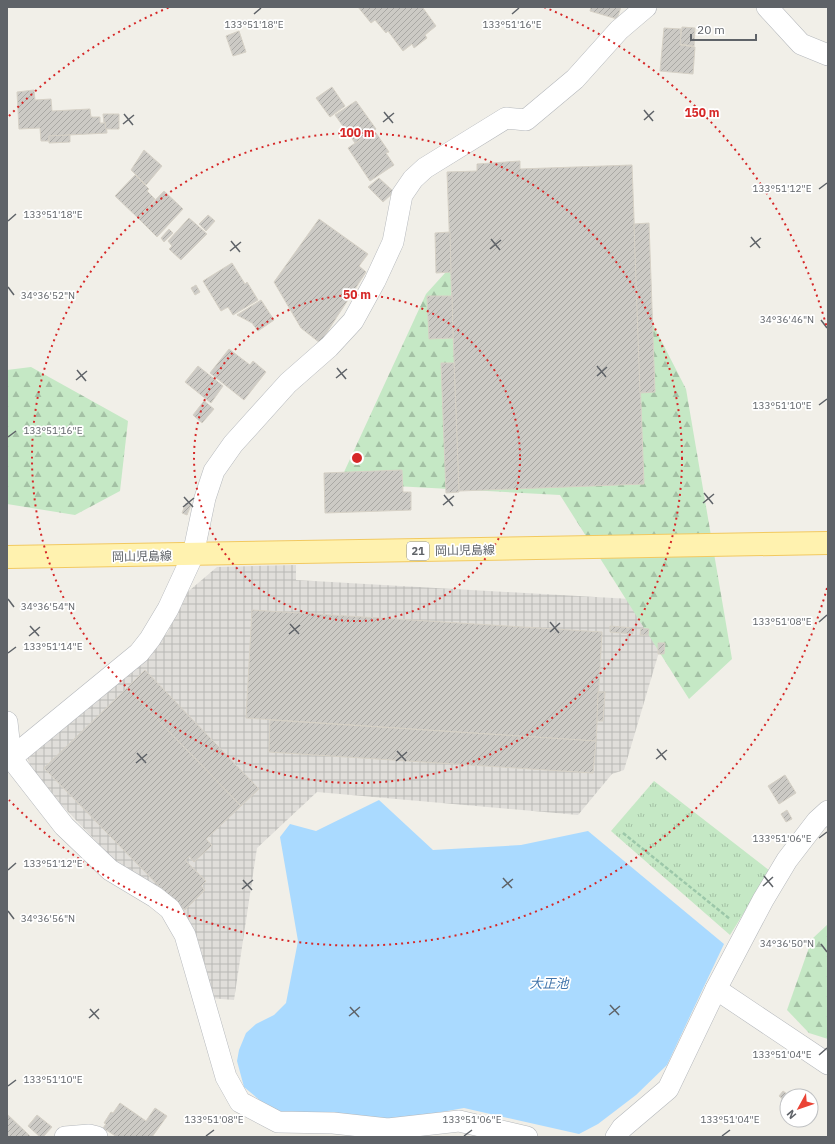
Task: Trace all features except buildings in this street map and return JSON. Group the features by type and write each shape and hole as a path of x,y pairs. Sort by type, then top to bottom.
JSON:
{"main road":[{"name":"岡山児島線","path":"7,557 828,543"}],"street":[{"path":"11,758 138,653 150,639 168,609 193,555 205,498 214,471 233,444 288,383 329,347 353,321 375,282 393,242 402,195 413,179 425,168 506,118 526,120 575,79 619,30 646,7"},
{"path":"767,7 801,44 828,55"},
{"path":"7,722 11,758 64,826 87,850 110,870 155,897 170,909 185,935 226,1077 240,1102 278,1122 333,1124 388,1129 459,1121 527,1137"},
{"path":"616,1137 622,1128 668,1089 716,989 746,932 787,860 817,821 828,811"},
{"path":"716,989 828,1064"},
{"path":"65,1137 89,1135 97,1137"}],"path":[{"path":"623,832 746,932"}],"shaded area":[{"path":"296,565 296,580 666,601 659,652 624,770 612,774 578,815 317,792 257,848 234,1000 209,998 175,924 32,774 27,754 149,652 168,632 184,595 217,567"}],"green space":[{"path":"503,209 601,223 686,389 732,659 689,699 560,495 339,483 426,294"},
{"path":"31,367 128,421 120,491 75,515 7,504 7,370"},
{"path":"654,781 770,871 730,935 611,831"},
{"path":"828,924 828,1039 809,1033 787,1010 812,939"}],"water":[{"name":"大正池","path":"379,800 433,850 521,845 588,831 724,944 667,1065 636,1095 598,1124 579,1134 464,1108 385,1122 275,1113 244,1087 237,1061 239,1050 246,1033 256,1024 274,1015 286,1003 298,941 280,837 290,824 316,831"}]}
